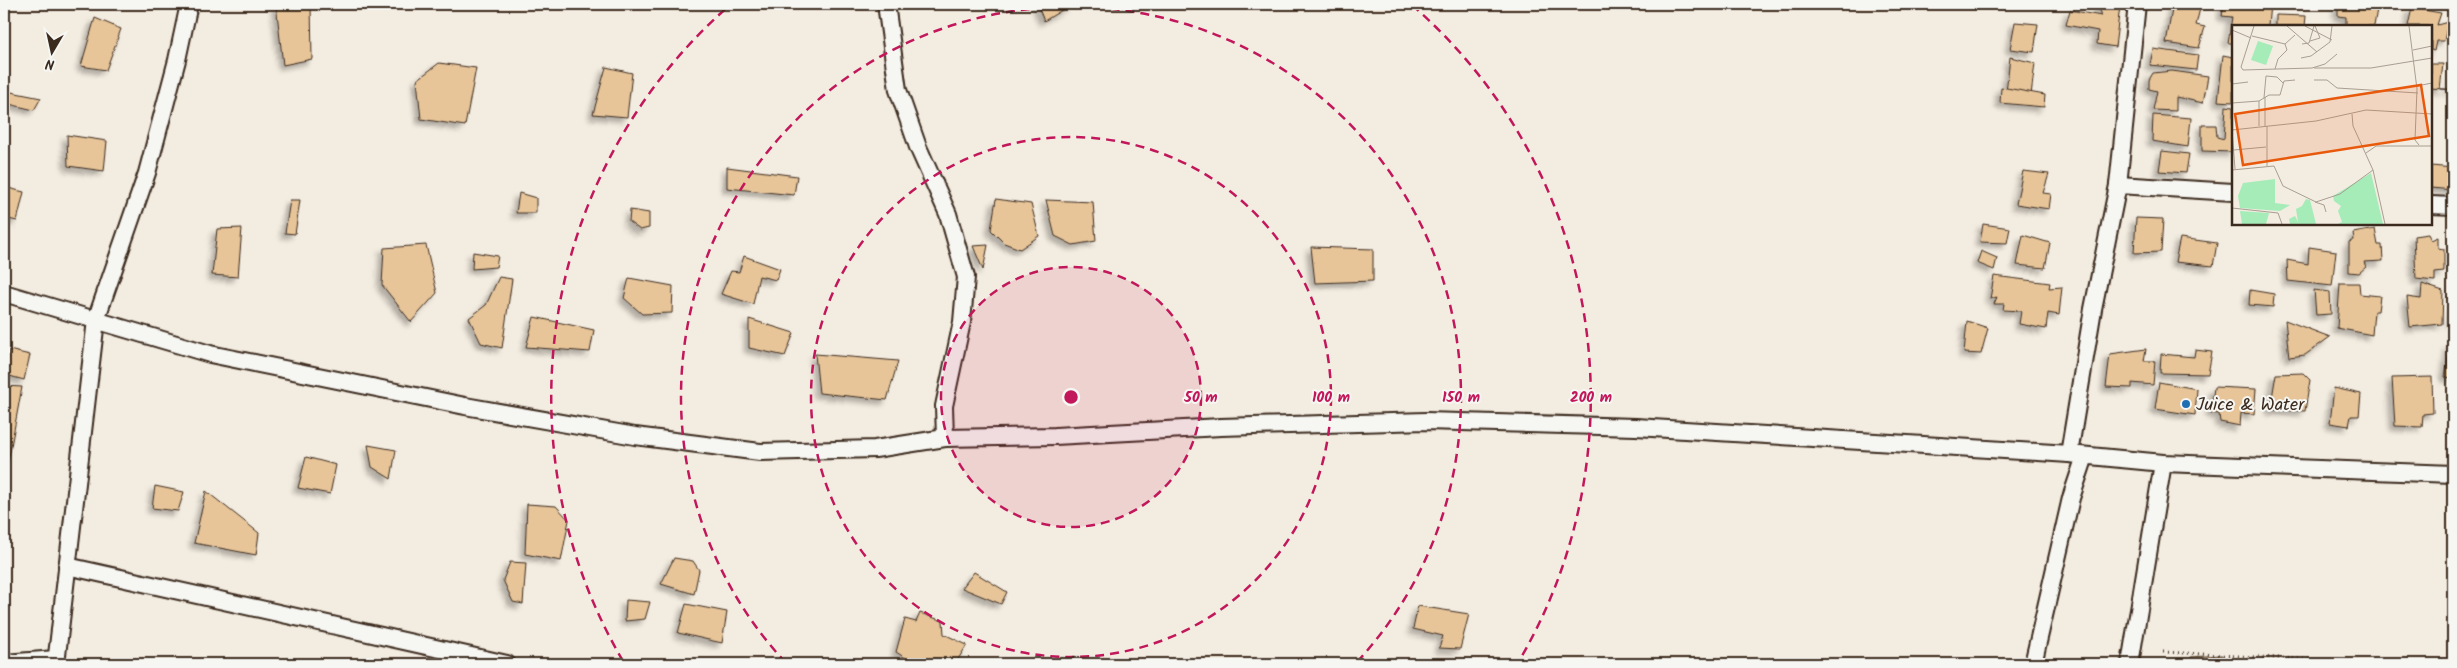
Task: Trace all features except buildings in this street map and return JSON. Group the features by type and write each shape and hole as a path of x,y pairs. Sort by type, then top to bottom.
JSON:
{"street":[{"path":"4,663 56,662 96,320 147,173 190,4"},
{"path":"886,4 898,90 918,147 948,214 966,277 962,322 944,406 945,438"},
{"path":"2033,664 2071,498 2093,309 2118,185 2137,4"},
{"path":"2118,185 2232,192"},
{"path":"2432,205 2453,206"},
{"path":"4,293 210,354 464,406 634,436 760,452 875,449 945,438 1055,436 1221,427 1426,420 1636,427 2077,455 2163,463 2453,474"},
{"path":"2130,664 2163,463"},
{"path":"67,566 507,664"}],"path":[{"path":"2162,652 2393,664"}],"place":[{"name":"Juice & Water","path":"2186,404"}]}
